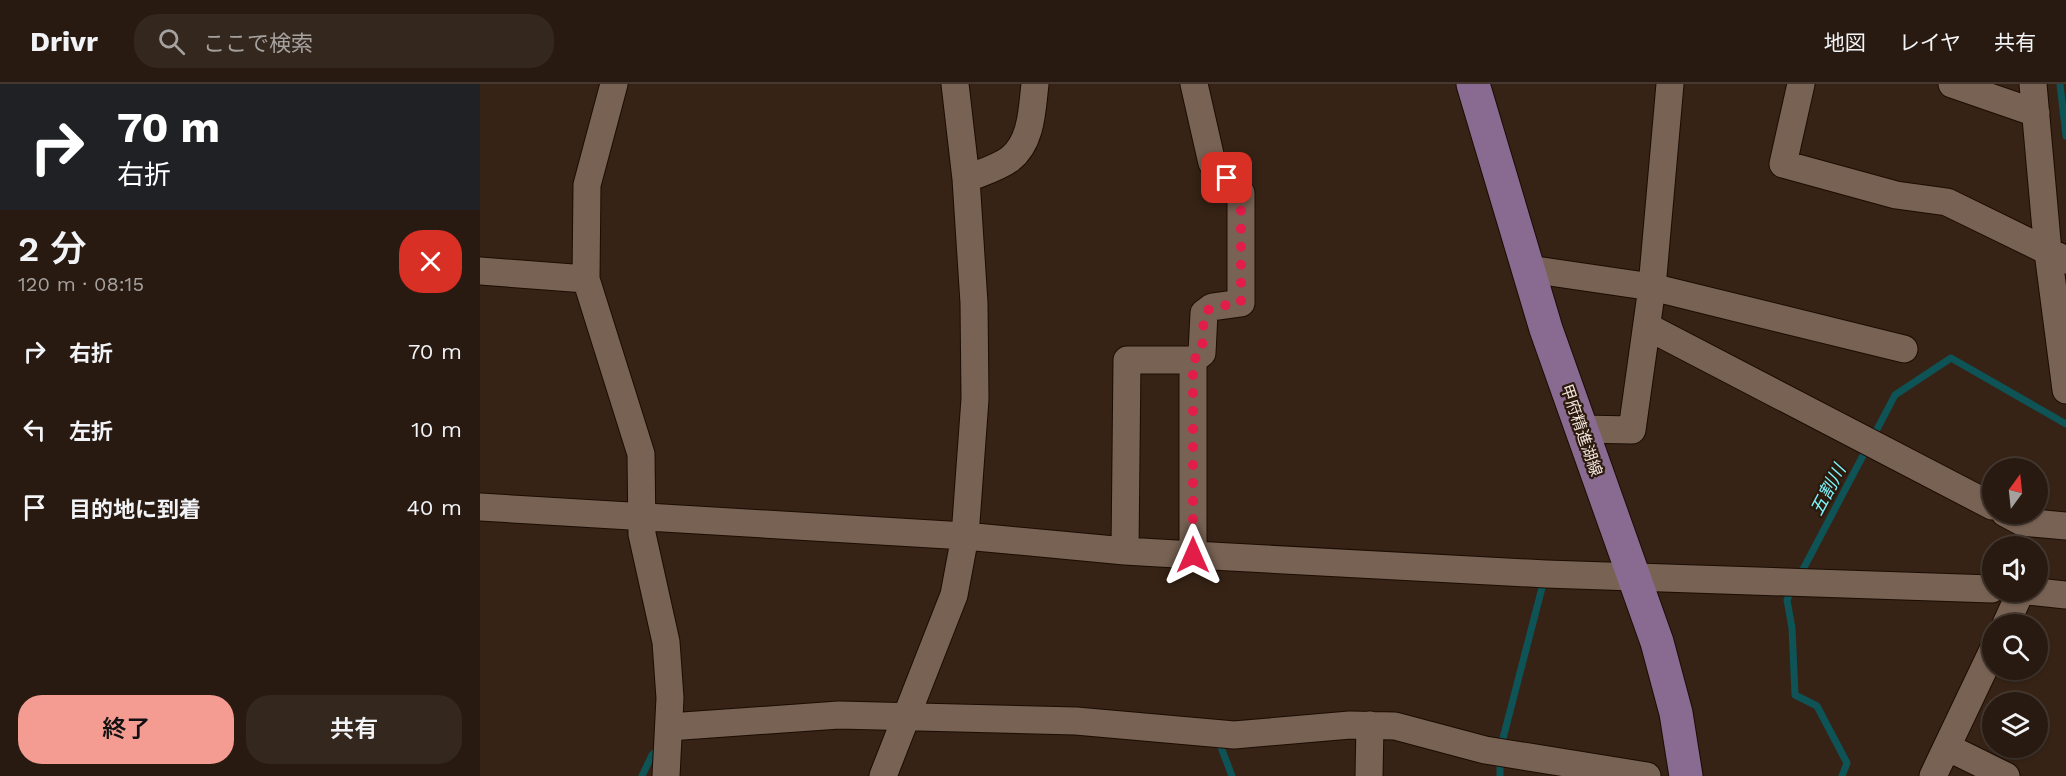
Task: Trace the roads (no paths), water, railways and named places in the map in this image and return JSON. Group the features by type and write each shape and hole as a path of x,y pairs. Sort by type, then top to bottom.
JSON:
{"main road":[{"name":"甲府精進湖線","path":"1473,84 1546,329 1657,642 1676,713 1686,776"}],"street":[{"path":"614,84 587,184 586,279 641,454 642,534 666,642 670,698 666,776"},
{"path":"883,776 954,595 965,536 975,399 974,303 966,178 955,84"},
{"path":"966,178 1009,160 1022,148 1029,128 1035,84"},
{"path":"1125,551 1127,360 1193,360 1202,353 1204,313 1212,307 1241,303 1241,193 1212,163 1194,84"},
{"path":"1581,429 1632,430 1648,327 1670,84"},
{"path":"1801,84 1783,164 1896,195 1947,202 2057,256"},
{"path":"1952,84 2036,113"},
{"path":"2033,84 2057,256 2066,390"},
{"path":"1528,269 1652,287 1904,349"},
{"path":"480,271 586,279"},
{"path":"1648,327 1982,501"},
{"path":"1193,360 1193,555"},
{"path":"480,507 965,536 1193,555 1634,578 1982,589"},
{"path":"2044,524 2066,526"},
{"path":"2048,593 2066,595"},
{"path":"1933,776 1982,673"},
{"path":"669,727 839,715 1076,721 1234,735 1350,725 1395,726 1485,750 1647,776"},
{"path":"1369,776 1370,725"},
{"path":"1947,747 2006,776"}],"waterway":[{"name":"五割川","path":"2060,84 2066,136"},
{"name":"五割川","path":"1873,437 1895,395 1951,358 2066,424"},
{"name":"五割川","path":"1799,577 1868,446"},
{"name":"五割川","path":"1501,746 1544,580"},
{"name":"五割川","path":"1792,589 1787,600 1792,628 1795,695 1817,706 1847,763 1842,776"},
{"path":"1217,742 1219,742 1232,776"},
{"path":"642,776 652,755 660,748"},
{"name":"五割川","path":"1500,757 1500,776"}]}
